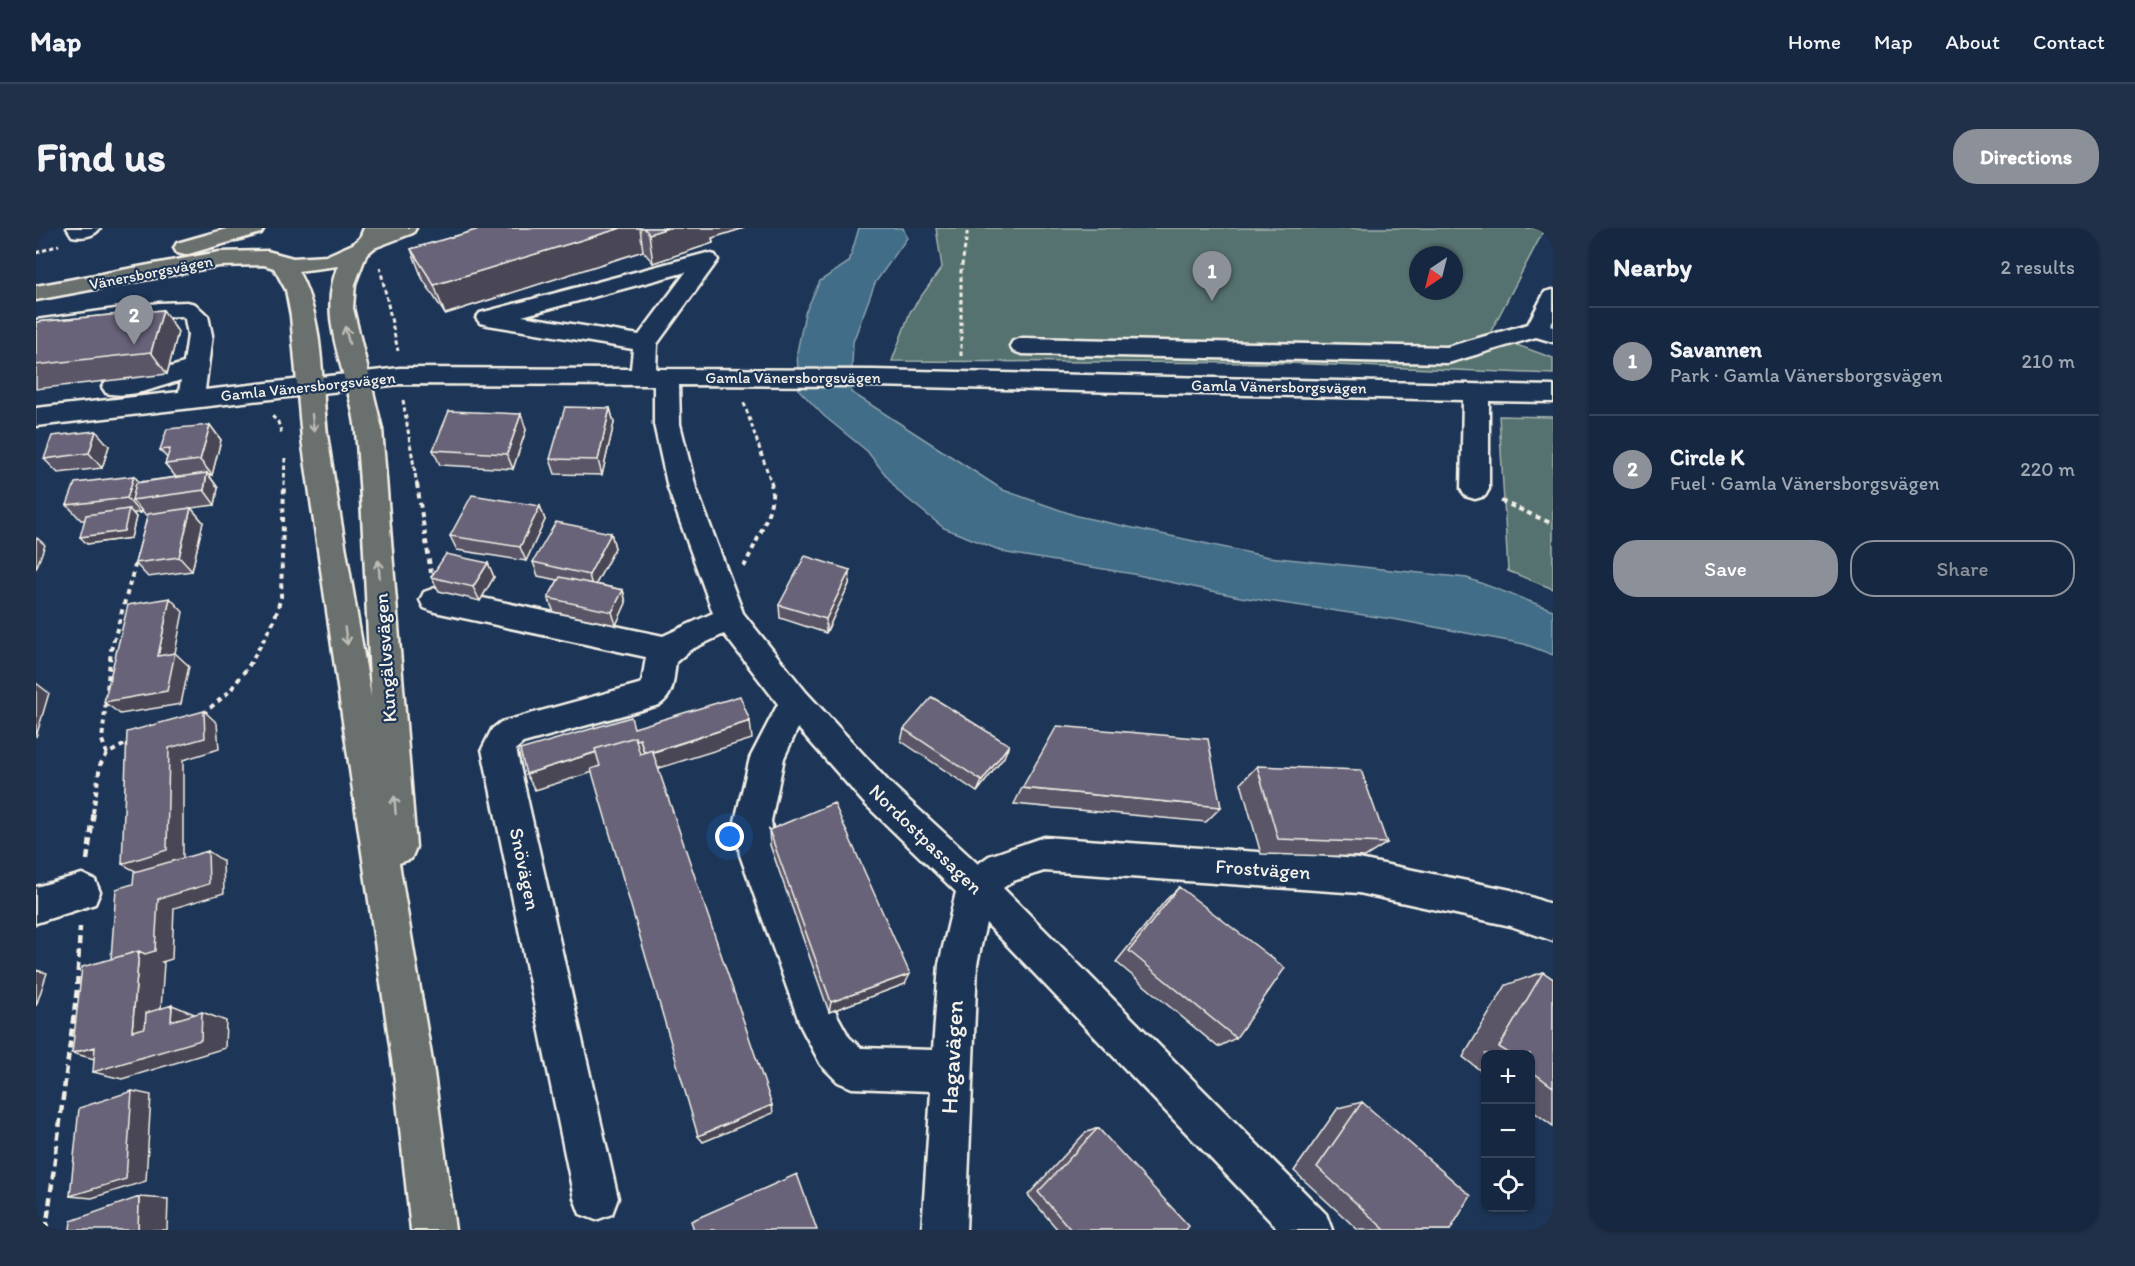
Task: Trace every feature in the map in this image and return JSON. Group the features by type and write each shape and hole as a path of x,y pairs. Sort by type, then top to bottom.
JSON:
{"main road":[{"name":"Vänersborgsvägen","path":"36,279 131,261 253,228"},
{"name":"Kungälvsvägen","path":"264,228 257,239 258,246 275,261 297,290 303,316 308,386 414,1073 433,1230"},
{"path":"366,240 405,228"},
{"name":"Vänersborgsvägen","path":"36,293 219,259 275,261 297,266 330,262 366,240"},
{"name":"Kungälvsvägen","path":"366,240 347,269 341,288 340,308 369,429 414,1073"}],"street":[{"path":"78,228 80,231 89,228"},
{"path":"706,260 645,343 530,326 488,318 706,260"},
{"path":"1022,346 1448,356 1545,332 1553,297"},
{"path":"36,327 159,310 187,309 196,316 200,334 191,398"},
{"name":"Nordostpassagen","path":"645,343 682,489 728,612 795,702 877,793 976,886 1310,1230"},
{"path":"36,396 145,383 195,368"},
{"name":"Gamla Vänersborgsvägen","path":"36,417 400,376 873,378 1553,394"},
{"path":"1475,489 1476,392"},
{"path":"435,600 666,649 728,612"},
{"name":"Snövägen","path":"596,1198 499,748 504,739 513,732 648,695 656,690 660,661 666,649"},
{"path":"795,702 767,758 753,821 758,855 821,1027 835,1051 852,1068 951,1071"},
{"name":"Frostvägen","path":"976,886 1002,868 1044,854 1359,876 1511,908 1553,923"},
{"name":"Hagavägen","path":"944,1230 958,964 976,886"},
{"path":"36,905 82,892"}],"path":[{"path":"961,363 962,269 965,234 968,228"},
{"path":"728,612 774,492 766,473 752,423 733,376"},
{"path":"271,415 278,422 283,438"},
{"path":"196,719 230,691 250,664 274,621 282,587 285,446"},
{"path":"1475,489 1553,524"},
{"path":"107,754 102,740 111,650 137,559"},
{"path":"46,1230 77,989 82,892 100,765 107,754 133,740"}],"green space":[{"path":"936,228 1545,228 1489,335 1553,358 1553,374 1287,363 892,361 910,312 942,267"},
{"path":"1499,416 1553,417 1553,589 1508,571"}],"water":[{"path":"859,228 903,228 907,238 875,283 853,342 851,392 1003,490 1077,516 1269,557 1467,578 1553,610 1553,655 1524,644 1398,620 1240,597 1133,574 1007,553 944,528 899,492 867,451 824,416 799,390 797,352 805,313 820,281 849,262"}],"building":[{"path":"483,228 621,228 434,285 411,249"},
{"path":"644,228 668,228 649,234"},
{"path":"163,310 151,352 36,365 36,322"},
{"path":"565,407 610,408 598,460 550,459"},
{"path":"449,411 521,414 507,454 433,450"},
{"path":"210,425 200,460 165,464 170,449 160,450 167,429"},
{"path":"96,431 89,453 44,459 52,436"},
{"path":"207,473 204,490 132,500 136,483"},
{"path":"134,476 127,498 67,505 75,483"},
{"path":"472,495 540,506 520,547 450,536"},
{"path":"191,508 179,557 135,563 148,514"},
{"path":"129,509 124,531 80,537 86,515"},
{"path":"556,522 611,533 589,575 533,562"},
{"path":"446,554 488,563 473,587 431,577"},
{"path":"805,556 850,570 826,619 779,605"},
{"path":"560,577 623,590 612,612 548,598"},
{"path":"170,598 158,656 175,653 167,691 104,702 128,605"},
{"path":"740,696 750,721 652,752 652,750 644,752 640,739 636,740 635,737 526,774 520,750 631,717 634,728"},
{"path":"932,697 1009,745 982,781 904,729"},
{"path":"204,711 205,738 169,748 167,850 122,864 127,732"},
{"path":"1057,726 1208,739 1221,807 1022,788"},
{"path":"635,737 640,754 652,750 772,1105 698,1136 591,769 600,766 595,749"},
{"path":"1257,766 1361,770 1387,843 1278,839"},
{"path":"834,803 910,974 831,1002 769,830"},
{"path":"208,851 209,884 158,899 155,951 145,954 139,951 111,959 116,889 133,884 134,872"},
{"path":"1179,887 1285,968 1236,1038 1129,951"},
{"path":"139,951 132,1031 145,1028 146,1013 172,1005 171,1021 202,1012 201,1040 93,1072 95,1047 72,1053 82,967"},
{"path":"1543,972 1553,979 1553,1087 1535,1074 1535,1050 1504,1050 1499,1047"},
{"path":"132,1091 126,1179 70,1196 79,1108"},
{"path":"1362,1102 1471,1196 1450,1230 1385,1230 1317,1167"},
{"path":"1098,1128 1189,1226 1186,1230 1071,1230 1038,1192"},
{"path":"797,1174 817,1230 694,1230 691,1221"},
{"path":"139,1197 138,1230 70,1230 71,1221"}],"place":[{"name":"Savannen","path":"1212,301"},
{"name":"Circle K","path":"134,345"}]}
